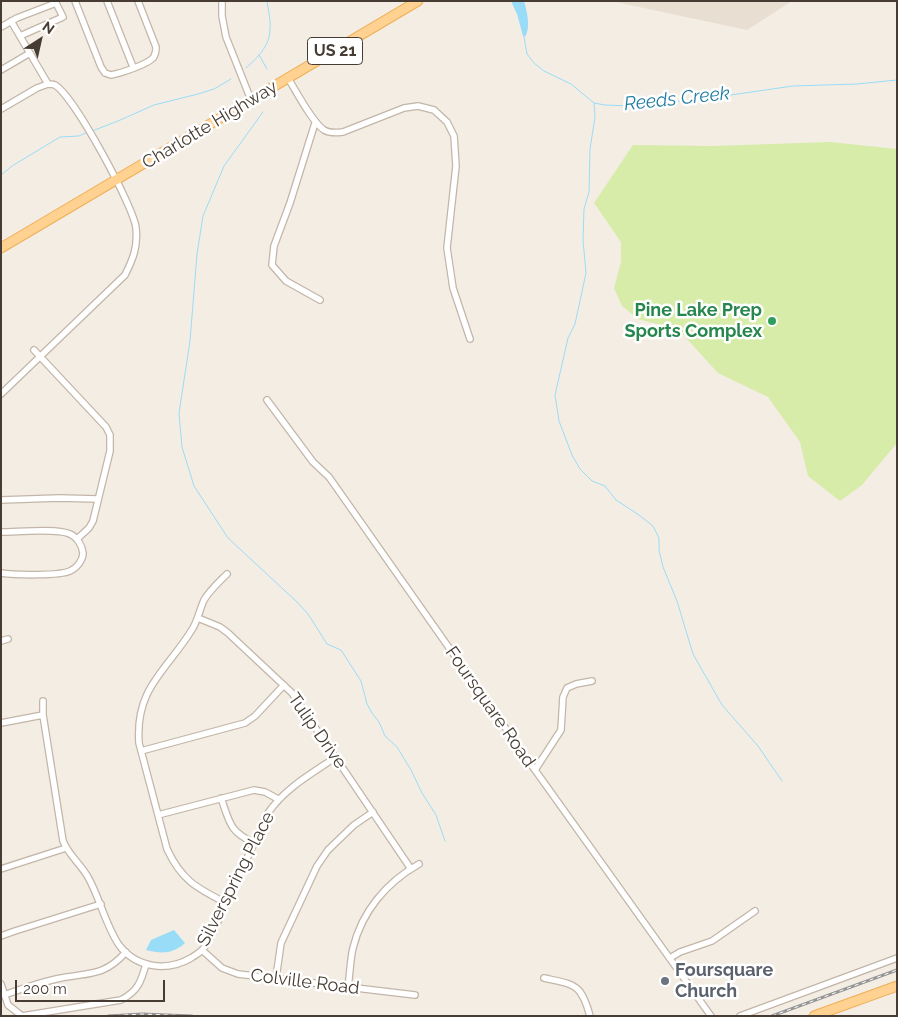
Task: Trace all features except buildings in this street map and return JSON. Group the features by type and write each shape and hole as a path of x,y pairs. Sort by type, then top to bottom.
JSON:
{"main road":[{"name":"Charlotte Highway","path":"1,248 418,1"},
{"path":"814,1016 897,986"}],"street":[{"path":"75,1 101,67 105,73 111,75 118,74 148,61 154,57 156,52 156,47 138,1"},
{"path":"107,1 133,67"},
{"path":"222,1 222,16 226,37 251,100"},
{"path":"1,27 56,3 59,6 63,17 20,36"},
{"path":"11,21 48,84"},
{"path":"1,70 30,53"},
{"path":"288,78 315,123 325,131 343,132 404,108 418,106 434,110 447,122 454,136 456,166 448,248 453,288 470,339"},
{"path":"1,109 37,88 48,84 55,85 64,94 86,126 133,212 137,246 125,276 1,394"},
{"path":"315,123 290,203 274,246 272,265 286,281 320,300"},
{"path":"34,350 106,427 110,434 110,451 93,521 89,528 77,539"},
{"name":"Foursquare Road","path":"267,400 313,462 329,478 711,1016"},
{"path":"1,500 98,499"},
{"path":"1,532 61,532 77,539 82,552 82,559 77,566 64,573 1,573"},
{"path":"226,903 188,882 173,863 167,849 141,751 138,722 148,690 193,628 207,596 227,574"},
{"name":"Tulip Drive","path":"198,618 220,627 228,633 292,693 411,868"},
{"path":"1,641 8,639"},
{"path":"535,770 560,730 563,697 566,688 576,684 592,682"},
{"path":"141,751 244,723 255,716 284,685"},
{"name":"Silverspring Place","path":"43,701 43,715 63,841 66,848 88,877 116,940 126,952 146,964 164,967 176,965 202,950 268,813 288,790 336,757"},
{"path":"1,723 43,715"},
{"path":"158,814 254,790 265,792 278,800"},
{"path":"221,798 230,824 235,831 254,843"},
{"path":"276,978 281,943 317,866 354,825 373,812"},
{"path":"2,867 66,848"},
{"path":"348,987 354,946 373,904 390,884 419,864"},
{"path":"1,936 101,904"},
{"path":"670,958 680,952 712,941 755,911"},
{"name":"Colville Road","path":"202,950 222,968 238,974 415,995"},
{"path":"4,995 56,979 103,971 126,952"},
{"path":"740,1016 897,958"},
{"path":"1,984 8,1005 22,1016 121,1000 131,995 137,988 146,964"},
{"path":"544,978 570,983 581,991 590,1016"}],"shaded area":[{"path":"611,1 792,1 747,30"}],"green space":[{"name":"Pine Lake Prep Sports Complex","path":"830,142 897,149 897,443 862,485 840,501 808,476 800,442 768,397 718,373 677,328 638,319 622,306 614,288 621,262 621,242 594,203 633,145 712,146"}],"water":[{"path":"511,1 524,1 528,24 525,37 523,36"},
{"path":"174,930 185,943 181,947 167,952 146,950 151,940"}],"waterway":[{"path":"246,68 258,56 268,41 270,19 267,1"},
{"name":"Reeds Creek","path":"524,37 527,54 534,63 544,71 571,84 594,103 605,105 632,106 710,98 793,86 857,84 897,80"},
{"path":"259,55 267,69"},
{"path":"92,131 154,105 214,89 231,79"},
{"path":"594,103 595,117 590,149 589,192 584,209 583,240 586,273 575,324 568,338 555,395 559,421 572,455 580,469 592,481 605,486 616,500 653,526 659,538 659,550 663,567 677,601 693,654 722,705 758,746 782,781"},
{"path":"263,112 224,166 203,216 197,254 190,341 179,413 182,447 194,486 228,538 297,602 308,614 327,644 341,650 361,681 367,704 379,722 385,736 397,747 436,815 445,841"},
{"path":"1,175 12,166 60,137 79,136 88,132"}],"railway":[{"path":"772,1016 897,970"},
{"path":"108,1016 142,1014 192,1016"}],"place":[{"name":"Pine Lake Prep Sports Complex","path":"772,321"},
{"name":"Foursquare Church","path":"665,981"}]}
